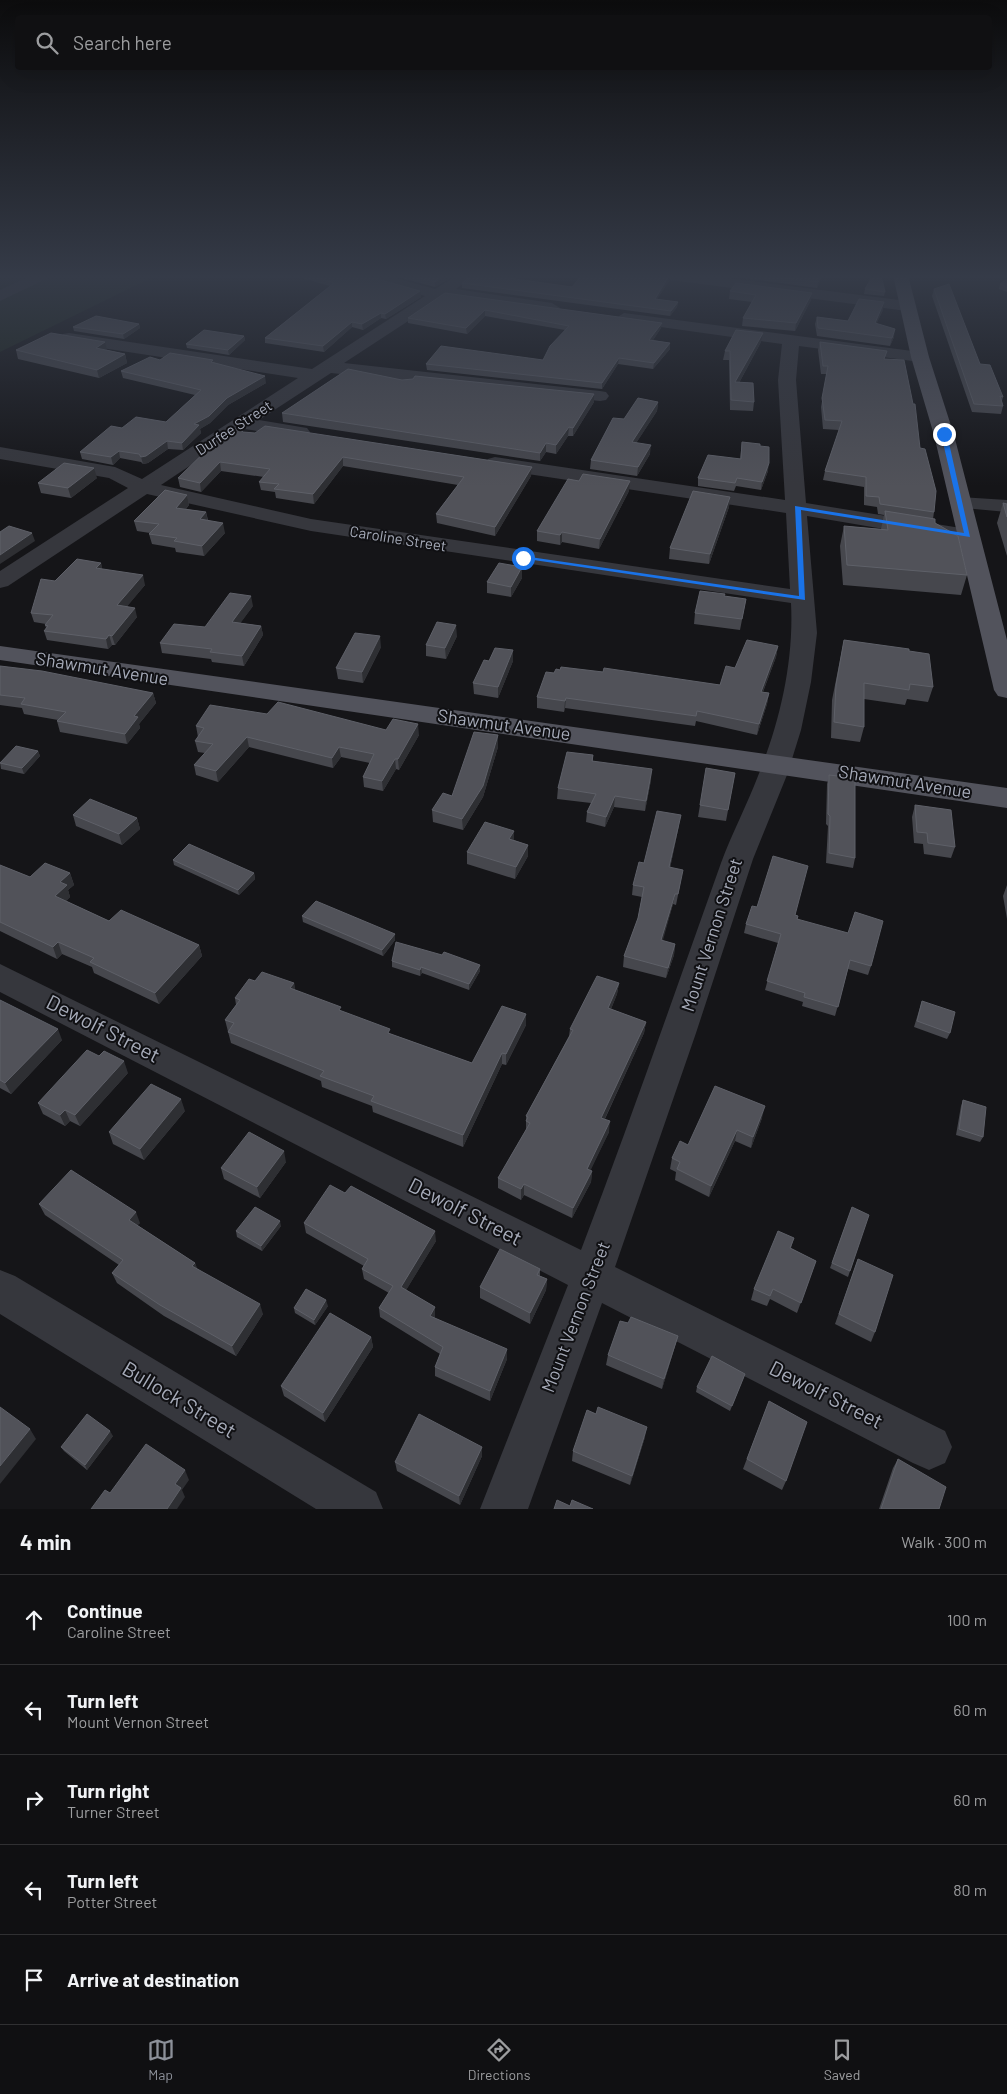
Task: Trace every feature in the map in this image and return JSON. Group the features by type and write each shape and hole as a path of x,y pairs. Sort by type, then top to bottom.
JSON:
{"main road":[{"path":"917,345 944,434 967,536 1007,690"},
{"name":"Shawmut Avenue","path":"0,653 214,686 777,762 1007,798"}],"street":[{"path":"125,345 320,371 484,382 600,396"},
{"name":"Durfee Street","path":"0,581 360,345"},
{"name":"Mount Vernon Street","path":"504,1509 592,1277 689,1006 744,838 777,762 803,661 805,633 798,508 787,380 791,345"},
{"path":"827,345 920,357"},
{"path":"242,423 318,436"},
{"name":"Caroline Street","path":"0,453 115,473 142,487 311,525 803,598"},
{"path":"480,461 798,508 967,536"},
{"path":"960,503 1007,506"},
{"name":"Dewolf Street","path":"0,977 929,1447"},
{"name":"Bullock Street","path":"0,1290 359,1509"}],"shaded area":[{"path":"0,345 13,345 0,352"}],"building":[{"path":"25,345 100,345 96,348 125,354 97,370 16,350"},
{"path":"196,345 233,345 228,350"},
{"path":"668,345 654,363 619,358 602,383 426,364 441,346 543,360 550,346"},
{"path":"728,345 756,345 735,382 753,383 754,402 731,400 730,351 725,351"},
{"path":"820,345 845,345 887,351 884,359 904,360 913,404 915,404 920,448 925,449 936,491 934,512 880,504 879,497 866,496 866,477 825,471 842,421 825,420 822,398 828,366 823,366"},
{"path":"954,345 973,345 980,364 990,365 1003,397 1000,396 1003,406 974,404"},
{"path":"170,353 213,360 211,362 265,376 227,398 209,416 194,424 199,425 182,443 167,441 146,456 141,457 139,454 119,451 111,457 80,452 111,426 122,428 136,417 166,422 201,390 121,371 150,357 160,360"},
{"path":"348,369 402,380 413,379 415,376 594,394 573,428 569,427 556,445 546,443 540,453 282,413"},
{"path":"638,398 658,402 632,442 651,445 638,467 591,460 613,418 624,419"},
{"path":"265,426 532,467 495,527 436,514 464,477 343,457 313,494 274,489 279,484 259,482 270,469 220,462 200,483 178,478 216,441 238,427 243,432 255,433"},
{"path":"742,442 769,447 769,463 762,482 737,478 735,483 698,478 708,455 741,459"},
{"path":"64,463 94,468 68,488 38,483"},
{"path":"583,474 630,481 600,539 562,532 560,535 537,531 568,479 579,481"},
{"path":"165,490 187,495 176,508 206,512 200,519 223,523 202,546 174,541 177,538 149,534 159,524 134,521"},
{"path":"693,491 730,497 710,554 670,548"},
{"path":"1003,503 1007,504 1007,517"},
{"path":"885,511 935,519 935,523 958,536 967,575 847,565 844,526 888,530"},
{"path":"9,526 32,533 0,555 0,532"},
{"path":"77,559 101,563 96,568 143,575 117,605 135,608 112,636 109,635 106,639 44,631 48,626 45,625 53,615 31,613 41,579 55,581"},
{"path":"499,563 522,567 511,587 487,582"},
{"path":"700,591 746,599 742,619 695,613"},
{"path":"230,593 251,596 232,622 261,626 242,656 210,652 212,649 160,643 174,624 205,627"},
{"path":"437,622 456,625 445,648 426,645"},
{"path":"355,633 380,636 362,672 336,668"},
{"path":"747,640 778,646 761,692 769,693 759,724 697,711 696,716 566,698 565,701 537,697 546,672 554,673 556,669 560,670 561,667 603,672 604,668 720,685 726,666 735,668"},
{"path":"844,640 909,649 909,651 929,654 933,687 910,684 909,690 864,683 864,727 834,722 836,685"},
{"path":"495,648 513,650 498,687 473,683 484,660 489,661"},
{"path":"0,666 42,671 153,693 134,716 138,717 125,734 57,721 66,712 21,704 25,698 0,695"},
{"path":"278,702 386,730 393,719 418,724 398,759 395,759 382,781 363,777 374,754 339,747 332,758 247,737 216,771 194,765 213,744 195,741 204,728 196,726 210,705 267,714"},
{"path":"474,732 498,735 483,786 462,819 432,810 443,793 452,796"},
{"path":"16,746 38,751 22,768 0,763"},
{"path":"567,752 593,755 592,761 652,769 646,801 615,796 606,817 587,812 596,794 558,788"},
{"path":"706,768 735,773 728,810 700,805"},
{"path":"829,775 855,778 855,858 829,853"},
{"path":"90,799 137,818 119,834 73,815"},
{"path":"915,805 951,810 955,847 928,843 927,833 917,832"},
{"path":"657,811 681,815 669,867 683,870 678,894 675,894 661,940 675,944 668,968 624,956 638,918 644,887 633,885 639,862 644,863"},
{"path":"485,822 514,831 509,839 528,845 516,867 467,852"},
{"path":"189,844 254,873 238,890 173,860"},
{"path":"773,856 808,866 795,915 798,916 797,919 848,933 855,912 883,921 871,966 850,960 838,1007 804,997 805,993 767,981 781,934 746,924 752,906 757,907"},
{"path":"45,863 70,873 60,882 67,885 55,896 109,921 121,910 199,945 155,993 90,962 94,958 58,942 53,947 0,922 0,865 30,877"},
{"path":"316,901 395,934 382,950 302,916"},
{"path":"396,942 442,955 444,952 480,965 469,984 421,967 420,970 392,961"},
{"path":"262,972 294,983 290,988 341,1007 339,1010 390,1029 388,1033 472,1063 502,1006 526,1014 506,1054 502,1053 463,1135 371,1101 374,1096 320,1076 324,1071 228,1032 234,1023 225,1020 240,1000 235,998 249,979 255,981"},
{"path":"597,976 619,983 608,1008 646,1022 601,1118 610,1121 587,1169 592,1171 573,1208 524,1184 521,1189 498,1178 530,1123 526,1121 528,1117 526,1116 573,1030 570,1029"},
{"path":"0,1000 58,1029 5,1083 0,1080"},
{"path":"922,1001 955,1012 950,1033 917,1021"},
{"path":"87,1050 99,1056 104,1051 124,1061 75,1115 65,1110 60,1115 38,1103"},
{"path":"151,1084 181,1099 140,1149 109,1132"},
{"path":"715,1086 765,1106 753,1137 737,1130 711,1186 677,1169 680,1162 672,1158 680,1141 688,1145"},
{"path":"963,1100 986,1107 983,1137 959,1129"},
{"path":"249,1132 284,1151 257,1187 221,1168"},
{"path":"71,1170 136,1212 129,1220 195,1263 192,1266 260,1304 232,1346 160,1305 112,1273 123,1260 39,1204"},
{"path":"330,1185 345,1193 351,1186 435,1231 401,1287 435,1307 430,1316 507,1349 490,1391 435,1367 443,1347 379,1308 393,1286 362,1269 368,1259 304,1223"},
{"path":"255,1207 280,1221 261,1246 236,1231"},
{"path":"852,1207 869,1215 850,1271 832,1263"},
{"path":"778,1231 794,1238 790,1248 816,1261 801,1303 773,1289 770,1296 754,1289"},
{"path":"500,1249 540,1269 537,1275 547,1279 530,1313 480,1287"},
{"path":"858,1259 893,1275 875,1332 839,1314"},
{"path":"306,1289 326,1300 314,1320 294,1308"},
{"path":"330,1313 371,1337 323,1413 281,1386"},
{"path":"631,1317 678,1336 664,1379 608,1355 620,1321 628,1323"},
{"path":"712,1356 745,1374 732,1406 697,1387"},
{"path":"769,1401 807,1422 786,1481 747,1459"},
{"path":"0,1407 30,1429 0,1466"},
{"path":"598,1407 647,1427 632,1476 573,1451 587,1410 596,1414"},
{"path":"87,1414 110,1431 85,1465 61,1447"},
{"path":"419,1414 482,1447 459,1496 395,1462"},
{"path":"146,1444 185,1470 175,1484 181,1488 167,1509 91,1509 105,1490 110,1493"},
{"path":"898,1459 946,1487 939,1509 881,1509"},
{"path":"557,1500 570,1506 572,1500 593,1509 554,1509"}],"route":[{"path":"523,558 803,598 798,508 967,536 944,434"}]}
